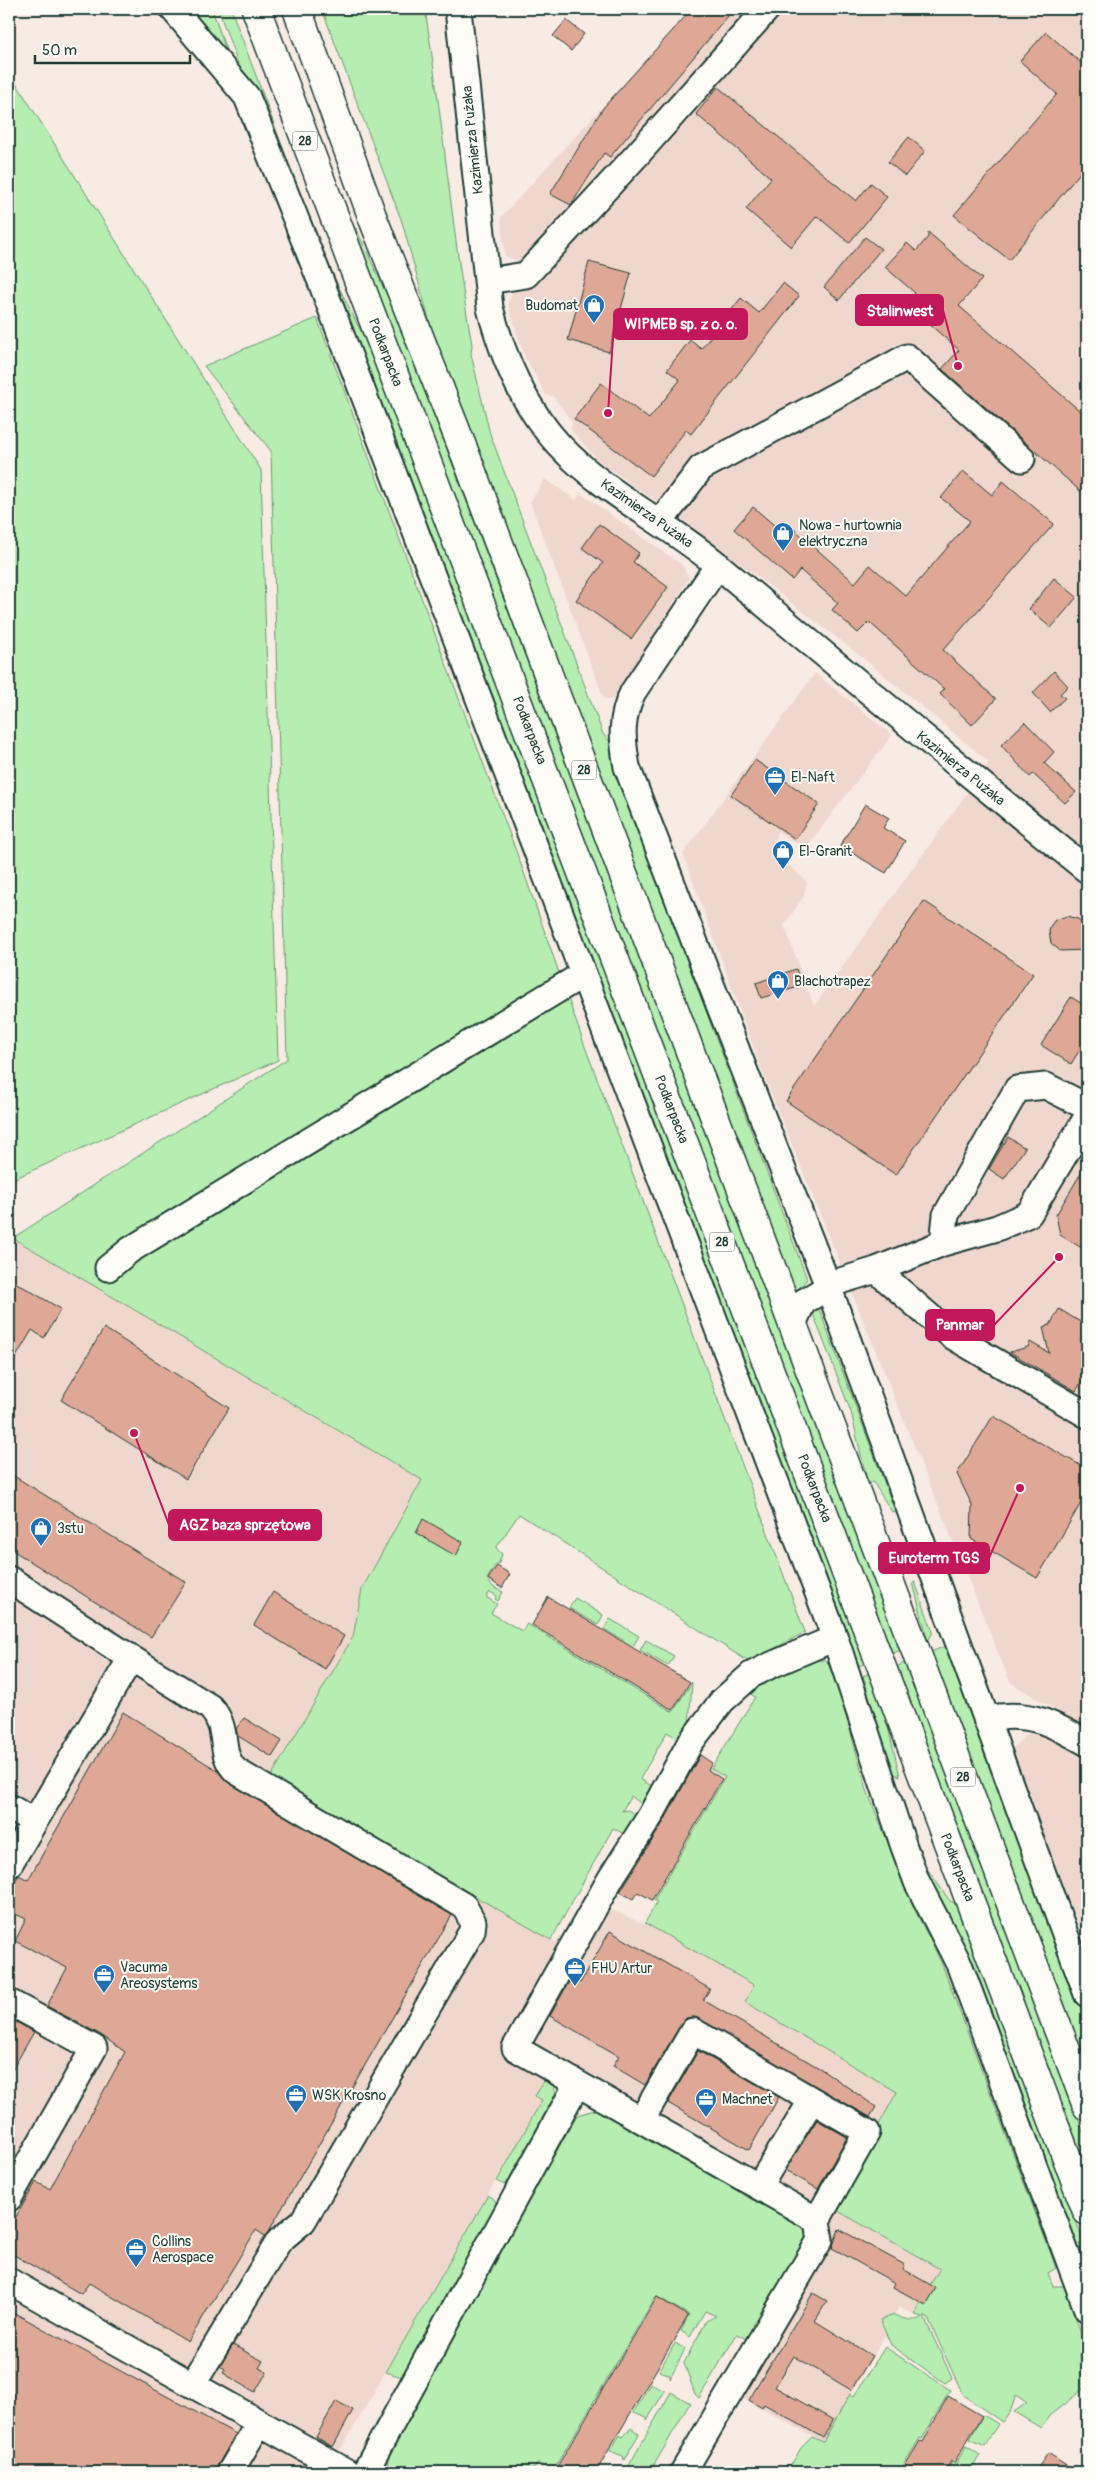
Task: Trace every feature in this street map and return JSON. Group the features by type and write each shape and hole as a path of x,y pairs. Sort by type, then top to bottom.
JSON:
{"main road":[{"name":"Podkarpacka","path":"256,9 1087,2210"},
{"name":"28","path":"297,9 372,216 472,474 1087,2106"}],"street":[{"path":"173,9 248,96 328,301 835,1638 917,1882 959,1964 1087,2309"},
{"name":"Kazimierza Pużaka","path":"458,9 486,280 498,338 511,371 543,425 559,445 583,467 718,565 773,614 1087,870"},
{"path":"486,280 526,275 768,9"},
{"path":"660,522 701,468 907,357 1022,459"},
{"path":"718,565 626,705 621,736 627,767 828,1286 1087,1994"},
{"path":"108,1268 130,1250 582,975"},
{"path":"943,1243 946,1215 1017,1090 1046,1086 1087,1107"},
{"path":"793,1324 803,1302 828,1286 876,1270 943,1243 997,1228 1030,1214 1079,1149 1087,1117"},
{"path":"876,1270 952,1336 1087,1415"},
{"path":"9,1579 210,1707 217,1715 222,1727 229,1764 236,1771 464,1906 473,1922 472,1931 303,2222 279,2241 193,2384"},
{"path":"817,2220 515,2048 611,1878 651,1815 690,1743 722,1701 751,1676 835,1638"},
{"path":"9,1865 33,1821 131,1658"},
{"path":"986,1719 1008,1714 1052,1723 1087,1743"},
{"path":"9,1807 33,1821"},
{"path":"9,2002 94,2048 9,2198"},
{"path":"642,2119 693,2031 867,2132 817,2220 820,2240 683,2472"},
{"path":"365,2472 576,2084"},
{"path":"759,2186 812,2100"},
{"path":"9,2281 347,2472"},
{"path":"230,2472 260,2423"}],"shaded area":[{"path":"692,9 1087,9 1087,1729 1010,1682 764,1076 683,854 815,673 892,735 805,849 777,831 774,845 783,860 807,882 804,896 784,925 814,1006 989,762 863,658 688,523 601,463 571,430 572,422 553,396 546,395 524,355 508,304 512,293 520,288 517,261 505,256 501,217"},
{"path":"545,479 576,500 580,493 682,565 689,578 616,700 604,699 530,502"},
{"path":"13,1238 422,1480 362,1589 353,1637 270,1778 575,1953 603,1906 662,1932 755,1985 745,2002 898,2092 833,2208 940,2269 931,2284 936,2287 926,2305 920,2302 915,2315 899,2307 894,2315 881,2320 886,2334 823,2442 740,2397 812,2230 558,2059 536,2097 542,2100 328,2472 315,2470 316,2472 9,2472 9,1241"},
{"path":"1028,1733 1046,1737 1087,1759 1087,1946 1010,1751"}],"green space":[{"path":"185,9 212,9 229,59"},
{"path":"218,9 231,9 323,255 377,364 866,1663 856,1667 241,72"},
{"path":"322,9 425,9 472,345 471,354 490,434 603,734 610,742 613,757 611,759 807,1279 795,1293 433,334 402,222"},
{"path":"9,72 261,470 278,1060 9,1181"},
{"path":"356,228 418,363 416,366 440,431 901,1650 891,1654 407,369 404,369 352,230"},
{"path":"317,318 523,870 584,1044 805,1632 749,1662 519,1514 496,1548 502,1554 499,1563 487,1579 492,1586 503,1592 498,1601 495,1599 497,1596 490,1592 486,1597 497,1604 491,1613 522,1631 527,1624 673,1712 692,1682 689,1723 682,1741 667,1732 640,1779 655,1788 644,1806 631,1796 622,1811 628,1810 639,1817 630,1833 624,1834 613,1828 551,1940 270,1778 353,1637 362,1589 422,1480 13,1238 287,1059 271,451 204,366"},
{"path":"818,1306 895,1511 892,1512 873,1482 868,1484 851,1412 814,1316 813,1312"},
{"path":"915,1582 933,1632 928,1641 913,1583"},
{"path":"575,1598 603,1615 598,1625 569,1608"},
{"path":"610,1619 639,1636 633,1646 604,1629"},
{"path":"646,1640 674,1656 668,1666 640,1650"},
{"path":"948,1645 1087,2020 1087,2068 931,1652"},
{"path":"812,1660 825,1660 828,1663 839,1692 868,1793 913,1906 941,1962 1055,2265 1056,2268 1048,2273 1053,2286 1064,2286 1087,2349 1087,2353 1080,2355 1083,2362 1087,2362 1087,2386 1049,2416 1041,2428 1014,2412 1027,2403 1016,2395 1011,2410 1002,2422 963,2395 928,2318 924,2317 952,2378 945,2383 891,2345 880,2320 894,2315 912,2320 923,2317 915,2315 920,2302 926,2305 935,2288 930,2285 940,2269 833,2208 897,2092 745,2002 754,1985 645,1923 657,1902 654,1900 725,1777 711,1769 755,1697 746,1690"},
{"path":"906,1662 1087,2142 1087,2175 896,1667"},
{"path":"870,1673 885,1715 900,1776 892,1773 863,1676"},
{"path":"921,1860 950,1901 955,1903 1087,2250 1087,2278"},
{"path":"546,2078 552,2083 558,2097 514,2185 505,2185 497,2181 542,2100 535,2096"},
{"path":"598,2109 812,2230 750,2341 737,2334 699,2398 695,2394 684,2363 706,2321 716,2316 705,2311 690,2337 681,2331 689,2315 656,2296 552,2472 538,2463 532,2472 390,2472 387,2465 392,2441 577,2115"},
{"path":"488,2195 494,2199 499,2209 402,2377 386,2372"},
{"path":"675,2343 685,2349 670,2379 670,2375 659,2371"},
{"path":"885,2347 950,2390 922,2439 920,2438 899,2472 787,2472 801,2448 812,2437 823,2442 850,2394 854,2396"},
{"path":"650,2384 665,2391 647,2420 647,2417 634,2412"},
{"path":"671,2392 690,2403 650,2472 625,2472"},
{"path":"983,2415 998,2424 985,2446 970,2439"},
{"path":"631,2428 639,2434 624,2460 623,2456 610,2451 620,2435 623,2437"},
{"path":"966,2446 980,2455 970,2472 946,2472 952,2462 956,2464"}],"building":[{"path":"692,9 734,9 610,157 604,153 571,205 550,194 603,108"},
{"path":"566,20 584,34 571,51 553,36"},
{"path":"1046,32 1087,68 1087,164 1009,260 954,215 1057,94 1020,61"},
{"path":"718,87 856,201 871,183 887,197 849,243 817,216 791,247 746,209 771,178 696,114"},
{"path":"909,137 925,151 905,176 888,162"},
{"path":"928,232 982,279 959,306 1087,417 1087,497 942,369 959,350 906,304 915,293 885,267 907,243 916,251 928,237"},
{"path":"865,237 881,249 839,300 824,287"},
{"path":"589,262 631,273 609,352 568,340"},
{"path":"783,283 799,296 691,434 686,430 651,476 574,419 601,383 649,419 680,380 667,370 690,340 701,349 741,298 759,313"},
{"path":"963,471 992,495 1003,481 1054,524 943,650 996,699 972,725 940,694 944,689 869,622 858,633 832,610 838,603 800,570 792,580 734,529 753,507 781,531 787,523 855,583 870,565 906,596 970,521 941,498"},
{"path":"599,524 639,553 633,562 668,587 631,639 576,600 603,563 582,548"},
{"path":"1054,578 1077,597 1051,628 1029,609"},
{"path":"1054,671 1068,686 1060,694 1065,698 1050,712 1033,693"},
{"path":"1025,722 1054,752 1044,763 1076,792 1065,803 1033,774 1030,777 1001,745"},
{"path":"755,760 819,804 795,839 731,795"},
{"path":"865,804 889,818 883,828 905,841 886,873 840,846"},
{"path":"924,901 1033,974 896,1175 786,1101"},
{"path":"1067,916 1078,919 1082,924 1087,936 1087,950 1060,951 1051,943 1049,931 1051,925 1055,920"},
{"path":"796,969 802,986 761,998 756,983"},
{"path":"1071,997 1087,1007 1087,1056 1079,1051 1071,1064 1041,1045"},
{"path":"1008,1137 1025,1148 1004,1179 989,1169"},
{"path":"1087,1163 1087,1251 1060,1235 1056,1215"},
{"path":"15,1282 61,1309 44,1338 32,1330 9,1369 9,1292"},
{"path":"1059,1309 1087,1326 1087,1373 1076,1391 1010,1352 1028,1347 1030,1342 1049,1353 1043,1327 1050,1325"},
{"path":"104,1328 229,1408 186,1479 61,1400"},
{"path":"993,1416 1087,1469 1087,1493 1037,1578 971,1539 972,1505 957,1474"},
{"path":"9,1473 186,1582 151,1637 9,1548"},
{"path":"423,1519 463,1542 456,1556 416,1533"},
{"path":"497,1566 510,1574 502,1588 488,1579"},
{"path":"273,1592 344,1636 325,1669 254,1625"},
{"path":"548,1597 690,1682 673,1710 532,1625"},
{"path":"123,1712 217,1770 229,1783 452,1915 270,2229 265,2236 256,2230 188,2342 89,2283 81,2294 9,2252 9,2229 36,2182 50,2189 125,2052 101,2035 47,2006 67,1968 15,1941 26,1919 9,1911 9,1891 19,1875 28,1880"},
{"path":"244,1718 282,1741 272,1757 238,1736 236,1729"},
{"path":"700,1755 712,1763 708,1770 722,1779 652,1900 638,1892 633,1899 620,1892 663,1823"},
{"path":"610,1931 710,1989 703,2000 826,2072 876,2107 870,2117 694,2017 686,2018 681,2024 645,2085 613,2066 619,2056 550,2016 571,1978 580,1983"},
{"path":"9,2018 34,2032 9,2075"},
{"path":"698,2051 779,2097 749,2150 668,2103"},
{"path":"817,2120 847,2137 818,2189 785,2170"},
{"path":"839,2229 905,2265 903,2269 936,2288 926,2305 893,2287 895,2283 832,2248"},
{"path":"813,2293 827,2301 815,2321 872,2356 851,2390 794,2356 775,2387 833,2420 823,2438 764,2404 762,2408 749,2400"},
{"path":"657,2297 688,2316 596,2472 554,2472"},
{"path":"9,2310 236,2434 216,2472 9,2472"},
{"path":"233,2345 263,2361 259,2368 267,2372 255,2392 223,2373 225,2369 220,2366"},
{"path":"948,2396 982,2416 954,2463 951,2461 945,2472 901,2472 920,2441 923,2442"},
{"path":"336,2401 353,2410 333,2447 316,2437"},
{"path":"1048,2453 1077,2472 1035,2472"}],"place":[{"name":"Budomat","path":"594,324"},
{"name":"Stalinwest","path":"958,366"},
{"name":"WIPMEB sp. z o. o.","path":"608,413"},
{"name":"Nowa - hurtownia elektryczna","path":"783,552"},
{"name":"El-Naft","path":"775,796"},
{"name":"El-Granit","path":"783,870"},
{"name":"Blachotrapez","path":"778,1000"},
{"name":"Panmar","path":"1059,1257"},
{"name":"AGZ baza sprzętowa","path":"134,1433"},
{"name":"Euroterm TGS","path":"1020,1488"},
{"name":"3stu","path":"41,1547"},
{"name":"FHU Artur","path":"575,1987"},
{"name":"Vacuma Areosystems","path":"104,1994"},
{"name":"WSK Krosno","path":"296,2114"},
{"name":"Machnet","path":"706,2118"},
{"name":"Collins Aerospace","path":"136,2268"}]}
